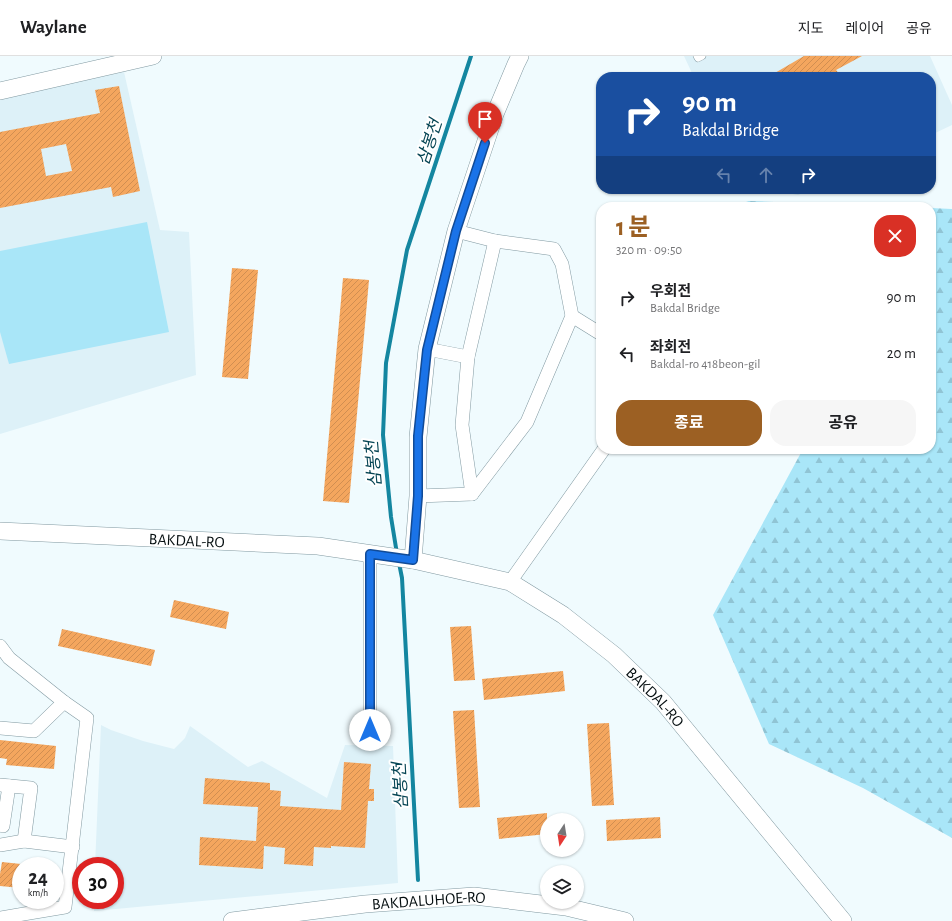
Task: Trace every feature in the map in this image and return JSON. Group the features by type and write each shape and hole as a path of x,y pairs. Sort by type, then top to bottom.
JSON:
{"street":[{"path":"0,91 153,56"},
{"path":"410,560 418,496 418,436 427,350 456,231 495,114 520,56"},
{"path":"456,231 495,241 554,249 562,264 572,316 527,422 472,494"},
{"path":"472,494 462,425 468,357 495,241"},
{"path":"572,316 596,331"},
{"path":"427,350 468,357"},
{"path":"510,582 600,454"},
{"path":"418,496 472,494"},
{"name":"BAKDAL-RO","path":"0,531 318,546 410,560 510,582 563,615 614,655 663,702 843,921"},
{"path":"370,730 371,555"},
{"path":"0,646 9,658 64,702 87,718 66,907 0,918"},
{"path":"0,728 34,731 64,702"},
{"path":"3,826 5,785 31,788 24,841"},
{"path":"0,845 24,841 73,847"},
{"name":"BAKDALUHOE-RO","path":"232,921 365,904 474,896 566,907 625,921"}],"lane":[{"path":"697,56 698,58 702,56"}],"shaded area":[{"path":"684,56 930,56 952,105 952,125 936,133 936,72 691,71"},
{"path":"124,72 160,230 189,232 196,375 0,434 0,97"},
{"path":"101,725 143,741 174,749 185,738 190,726 248,767 262,761 327,798 345,745 393,746 398,883 124,908 124,857 95,857"},
{"path":"94,909 116,909 94,911"}],"green space":[{"path":"749,201 773,202 746,202"},
{"path":"936,208 952,209 952,838 863,788 769,744 713,615 800,454 936,454"},
{"path":"147,222 169,332 9,364 0,332 0,251"}],"building":[{"path":"804,56 862,56 836,70 838,72 777,72"},
{"path":"119,86 140,191 113,197 111,187 0,208 0,132 100,113 95,90","holes":["66,144 72,171 46,176 41,149"]},
{"path":"232,268 258,270 248,379 222,377"},
{"path":"343,278 369,280 349,503 323,501"},
{"path":"174,600 229,612 226,629 170,617"},
{"path":"471,626 475,680 454,681 450,627"},
{"path":"62,629 155,650 151,666 58,646"},
{"path":"563,671 565,691 484,700 482,679"},
{"path":"474,710 480,807 459,808 453,711"},
{"path":"609,723 614,805 592,806 587,724"},
{"path":"0,740 56,746 54,769 6,765 7,759 0,758"},
{"path":"344,762 371,764 369,789 374,789 374,801 368,801 365,848 331,846 331,848 314,847 313,866 284,864 285,848 264,846 263,869 199,865 200,837 256,841 258,807 203,804 205,778 270,783 270,790 281,791 280,806 341,810"},
{"path":"540,814 540,835 499,839 497,818"},
{"path":"660,817 661,838 607,841 606,820"},
{"path":"2,862 12,863 12,887 0,886"}],"waterway":[{"name":"삼봉천","path":"397,554 391,517 383,435 386,363 407,250 471,56"},
{"name":"삼봉천","path":"399,563 402,578 418,880"}],"route":[{"path":"370,730 370,554 413,560 418,496 418,436 427,350 456,231 485,143"}]}
